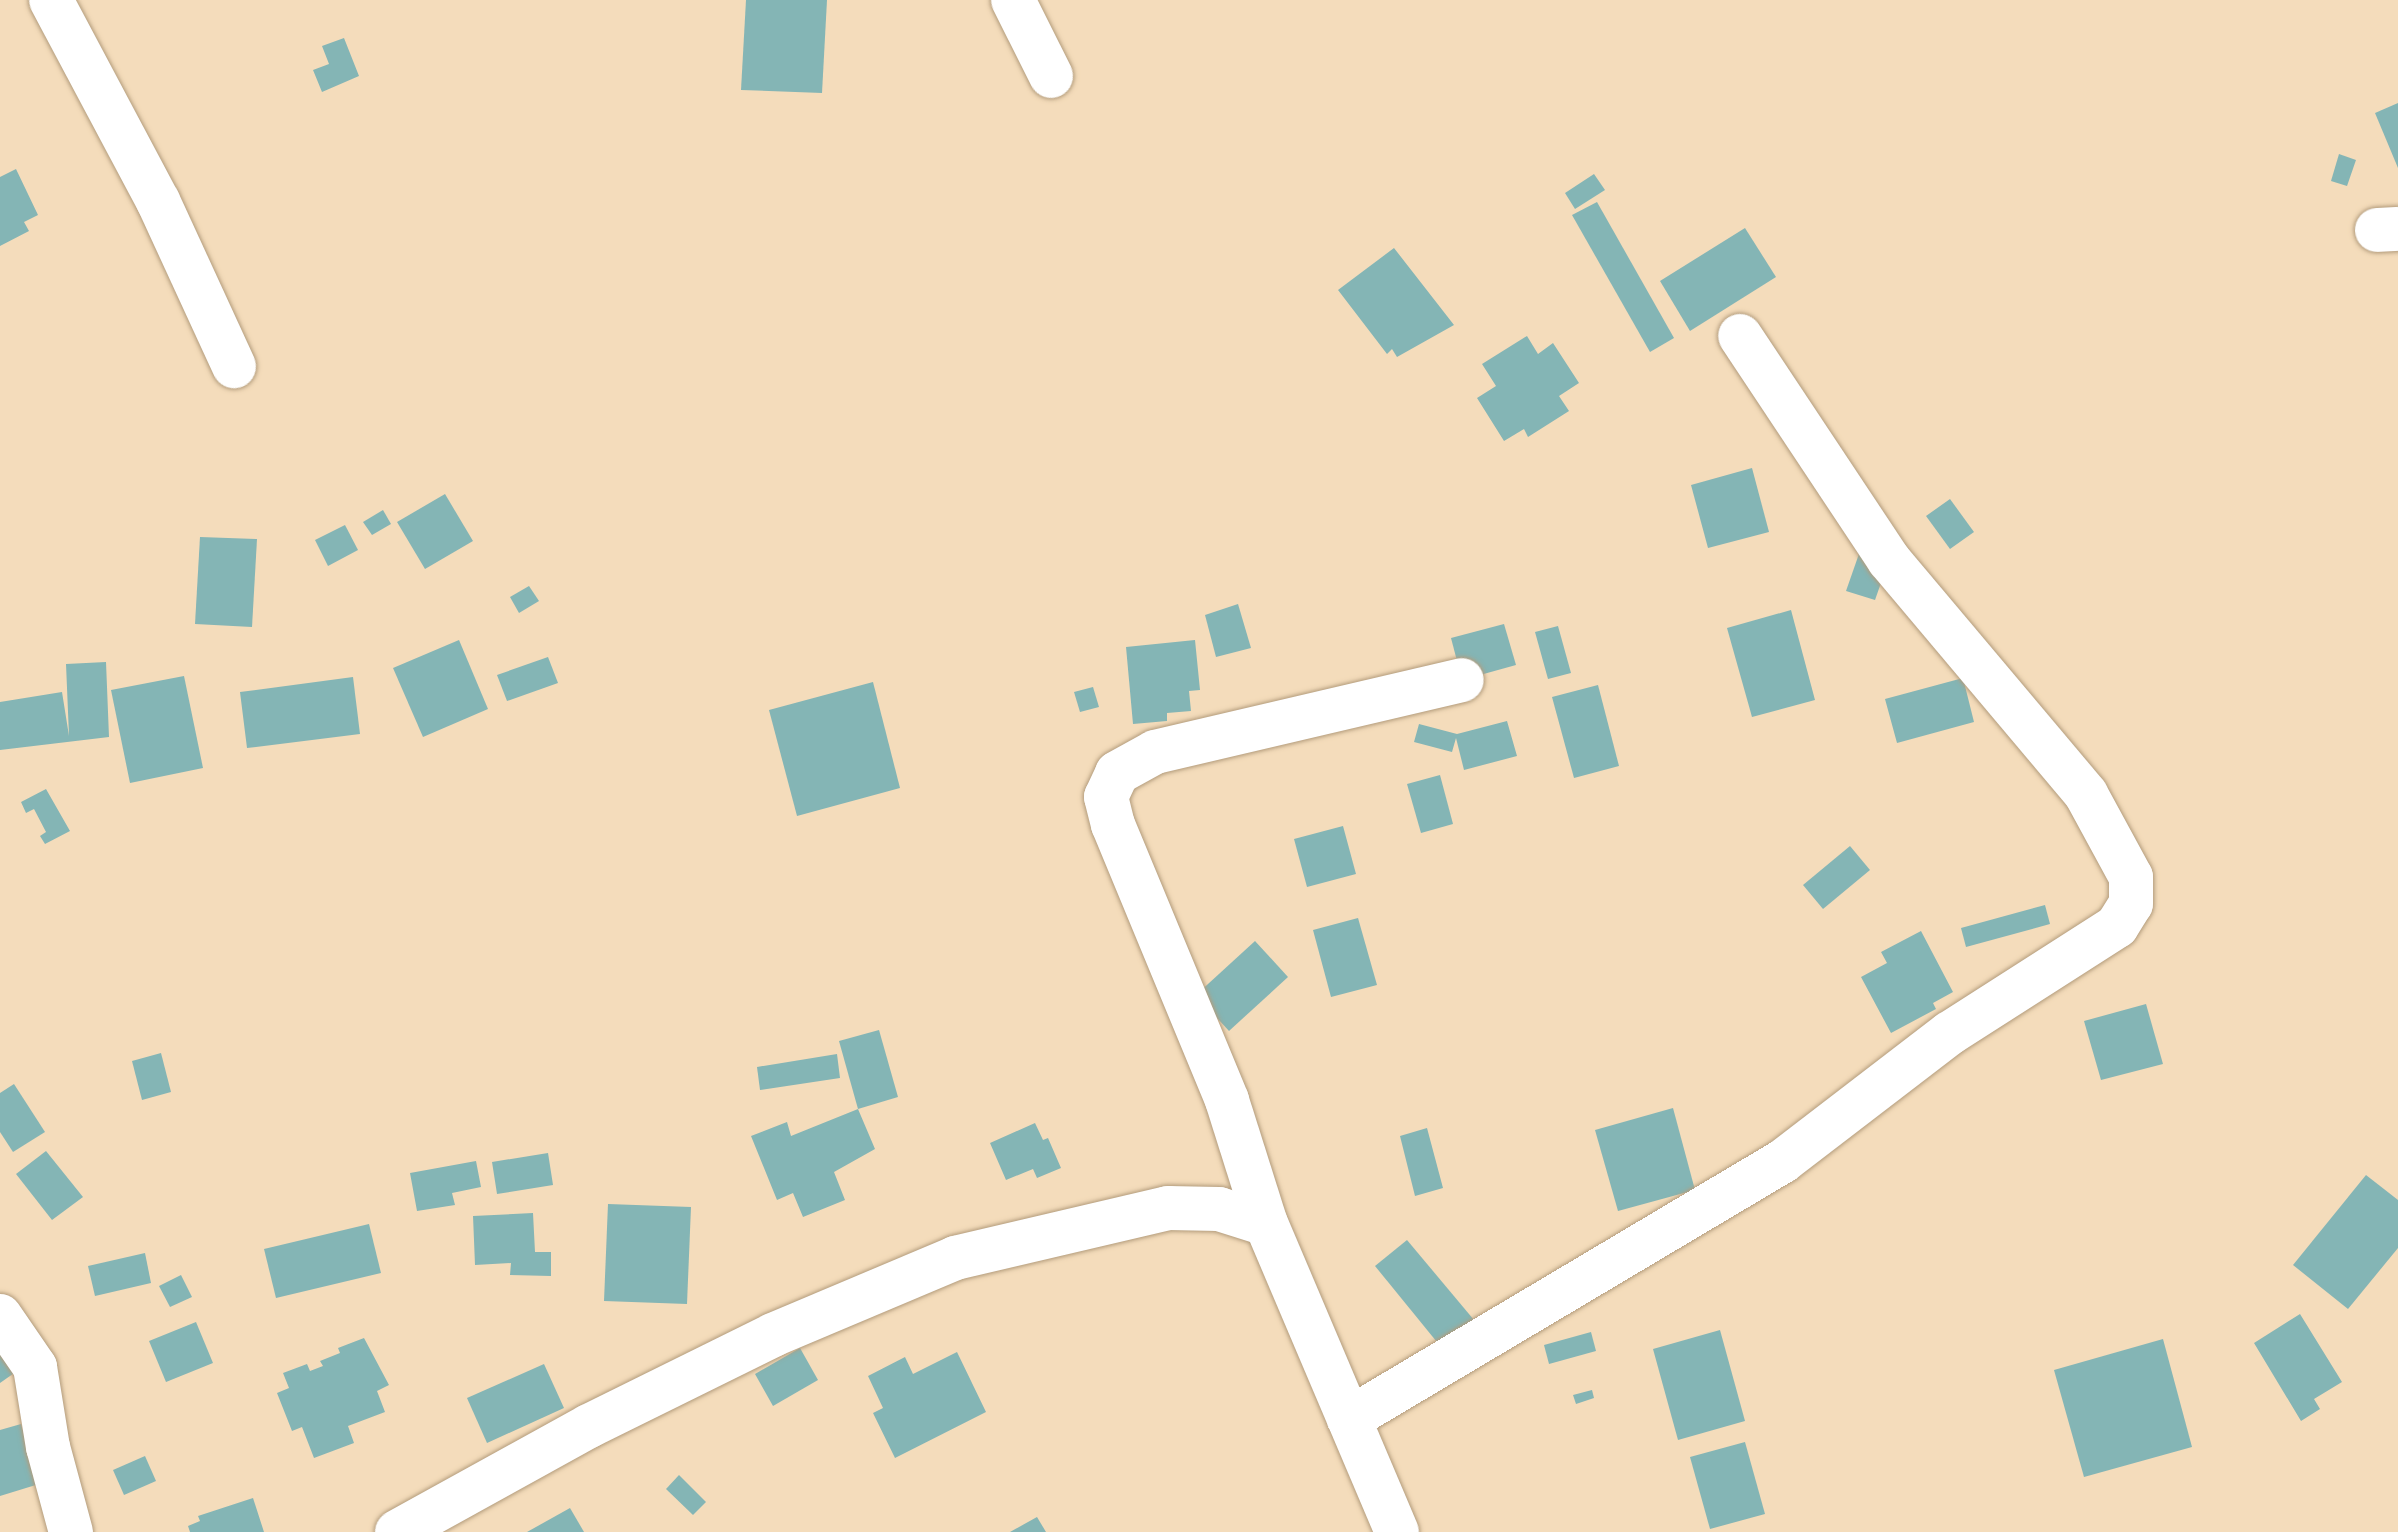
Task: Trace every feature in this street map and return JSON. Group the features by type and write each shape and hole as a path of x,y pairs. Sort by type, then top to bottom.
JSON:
{"street":[{"path":"51,0 158,201 234,366"},
{"path":"1013,0 1051,76"},
{"path":"1349,1419 1783,1161 1950,1033 2117,926 2131,904 2131,877 2086,794 1889,560 1740,336"},
{"path":"1397,1532 1266,1224 1227,1100 1113,825 1106,797 1117,773 1155,752 1462,680"},
{"path":"397,1532 589,1426 773,1335 955,1258 1168,1208 1219,1209 1266,1224"},
{"path":"0,1316 35,1367 48,1447 71,1532"}],"building":[{"path":"746,0 827,0 822,93 741,90"},
{"path":"344,38 359,76 322,92 313,70 329,64 322,46"},
{"path":"2398,103 2398,168 2375,113"},
{"path":"2339,154 2356,160 2347,186 2331,181"},
{"path":"16,169 38,215 24,222 29,231 0,246 0,177"},
{"path":"1594,174 1605,190 1575,209 1565,193"},
{"path":"1597,202 1674,338 1650,352 1572,215"},
{"path":"1745,228 1776,277 1690,331 1660,281"},
{"path":"1394,248 1454,325 1397,357 1392,349 1387,354 1338,290"},
{"path":"1527,336 1538,354 1553,343 1579,383 1559,396 1569,411 1528,437 1524,429 1504,441 1477,398 1496,386 1482,364"},
{"path":"1752,468 1769,532 1708,548 1691,485"},
{"path":"445,494 473,541 425,569 397,522"},
{"path":"1950,499 1974,532 1950,549 1926,516"},
{"path":"383,510 391,524 372,535 363,522"},
{"path":"345,525 358,550 328,566 315,540"},
{"path":"200,537 257,539 252,627 195,624"},
{"path":"1860,551 1889,560 1875,600 1846,591"},
{"path":"529,586 539,601 519,613 510,597"},
{"path":"1238,604 1251,648 1216,657 1205,615"},
{"path":"1791,610 1815,700 1752,717 1727,628"},
{"path":"1504,624 1516,665 1462,680 1451,638"},
{"path":"1558,626 1571,673 1548,679 1535,632"},
{"path":"459,640 488,709 423,737 393,668"},
{"path":"1195,640 1200,690 1189,691 1191,711 1167,713 1167,721 1133,724 1126,647"},
{"path":"548,657 558,683 507,701 497,675"},
{"path":"106,662 109,737 0,750 0,702 62,692 69,736 66,664"},
{"path":"184,676 203,768 130,783 111,690"},
{"path":"353,677 360,734 247,748 240,692"},
{"path":"1963,678 1974,722 1897,743 1885,699"},
{"path":"873,682 900,788 797,816 769,710"},
{"path":"1598,685 1619,766 1574,778 1552,697"},
{"path":"1093,687 1099,707 1080,712 1074,692"},
{"path":"1507,721 1517,756 1464,770 1456,738 1452,752 1414,742 1419,724 1457,734"},
{"path":"1440,775 1453,824 1421,833 1407,784"},
{"path":"46,789 70,831 45,844 40,836 46,832 34,809 26,813 21,802"},
{"path":"1343,826 1356,874 1307,887 1294,839"},
{"path":"1850,846 1870,870 1823,909 1803,885"},
{"path":"2045,905 2050,924 1966,947 1961,928"},
{"path":"1358,918 1377,985 1331,997 1313,930"},
{"path":"1921,931 1953,992 1933,1003 1936,1009 1891,1033 1861,977 1887,963 1881,952"},
{"path":"1255,941 1288,977 1229,1031 1196,995"},
{"path":"2146,1004 2163,1064 2101,1080 2084,1021"},
{"path":"879,1030 898,1097 858,1109 839,1041"},
{"path":"161,1053 171,1092 142,1100 132,1061"},
{"path":"837,1054 840,1078 760,1090 757,1067"},
{"path":"14,1084 45,1132 13,1152 0,1132 0,1093"},
{"path":"1673,1108 1695,1190 1618,1211 1595,1130"},
{"path":"858,1109 875,1149 834,1172 845,1200 803,1217 793,1193 777,1200 751,1136 787,1122 791,1136"},
{"path":"1035,1123 1043,1140 1048,1138 1061,1168 1037,1178 1033,1169 1006,1180 990,1143"},
{"path":"1427,1128 1443,1188 1415,1196 1400,1136"},
{"path":"46,1151 83,1197 52,1220 16,1174"},
{"path":"548,1153 553,1185 497,1194 492,1162"},
{"path":"476,1161 481,1187 452,1193 455,1205 417,1211 410,1173"},
{"path":"2366,1175 2398,1200 2398,1248 2348,1309 2293,1265"},
{"path":"608,1204 691,1207 687,1304 604,1301"},
{"path":"533,1213 535,1252 551,1252 551,1276 510,1275 511,1263 475,1265 473,1216"},
{"path":"369,1224 381,1273 276,1298 264,1249"},
{"path":"1407,1240 1474,1320 1441,1347 1375,1266"},
{"path":"145,1253 151,1283 95,1296 88,1266"},
{"path":"181,1275 192,1297 170,1307 159,1286"},
{"path":"2300,1314 2342,1382 2314,1399 2320,1409 2301,1421 2254,1343"},
{"path":"196,1322 213,1363 166,1382 149,1341"},
{"path":"1720,1330 1745,1421 1678,1440 1653,1349"},
{"path":"1591,1332 1596,1351 1549,1364 1544,1345"},
{"path":"364,1338 389,1385 377,1391 385,1412 348,1426 354,1443 314,1458 302,1427 292,1431 277,1393 289,1388 283,1373 307,1364 310,1371 323,1366 320,1361 340,1353 338,1348"},
{"path":"2163,1339 2192,1447 2084,1477 2054,1370"},
{"path":"0,1340 20,1369 0,1383"},
{"path":"800,1348 818,1380 773,1406 755,1374"},
{"path":"957,1352 986,1412 895,1458 873,1413 883,1408 868,1376 905,1357 913,1374"},
{"path":"544,1364 564,1408 487,1443 467,1398"},
{"path":"1592,1390 1594,1398 1576,1404 1573,1395"},
{"path":"21,1424 39,1484 0,1496 0,1430"},
{"path":"1745,1442 1765,1514 1710,1529 1690,1457"},
{"path":"145,1456 156,1481 124,1495 113,1470"},
{"path":"679,1475 706,1502 693,1515 666,1489"},
{"path":"253,1498 264,1532 190,1532 188,1526 200,1521 198,1516"},
{"path":"570,1508 584,1532 527,1532"},
{"path":"1037,1517 1046,1532 1010,1532"}]}
